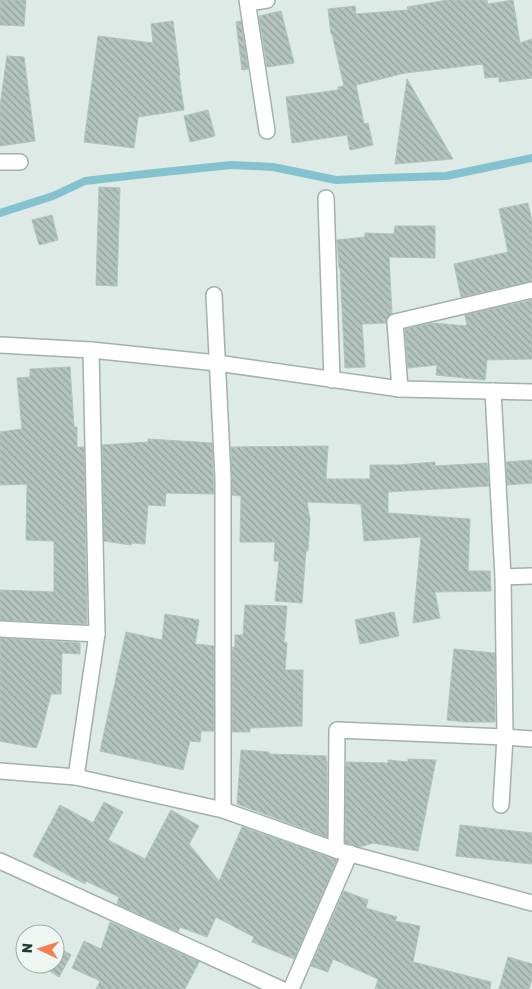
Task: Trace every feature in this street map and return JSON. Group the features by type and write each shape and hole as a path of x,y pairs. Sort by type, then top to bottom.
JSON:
{"street":[{"path":"267,0 247,2 267,131"},
{"path":"0,162 20,162"},
{"path":"326,198 332,380"},
{"path":"400,389 395,322 532,290"},
{"path":"214,295 223,477 223,810"},
{"path":"0,346 91,350 217,363 400,389 532,392"},
{"path":"76,777 97,634 91,350"},
{"path":"493,391 503,577 505,737 501,805"},
{"path":"503,577 532,576"},
{"path":"0,628 97,634"},
{"path":"290,989 343,851 337,730 532,739"},
{"path":"0,771 76,777 223,810 343,851 532,904"},
{"path":"0,861 281,989"}],"building":[{"path":"0,0 26,0 24,26 0,25"},
{"path":"447,0 487,0 488,4 513,0 520,43 532,39 532,78 499,82 499,77 485,78 483,64 405,73 356,85 364,124 368,123 373,145 350,150 347,135 292,143 286,97 338,90 338,87 344,86 331,34 328,9 355,6 356,14 408,10 407,7"},
{"path":"281,11 294,63 267,67 259,16"},
{"path":"173,21 184,110 138,117 134,148 84,142 98,36 153,43 151,24"},
{"path":"241,21 248,69 242,70 236,22"},
{"path":"7,56 24,57 35,141 0,146 0,106"},
{"path":"407,79 453,159 395,164"},
{"path":"208,110 215,136 190,142 184,116"},
{"path":"99,187 120,188 117,286 96,285"},
{"path":"528,203 532,222 532,281 461,297 454,264 508,252 499,209"},
{"path":"52,215 58,240 39,245 32,220"},
{"path":"395,226 435,226 435,258 389,257 392,313 387,318 386,323 362,324 365,367 345,368 337,240 365,237 365,233 394,234"},
{"path":"532,300 532,359 487,360 485,380 436,375 437,365 408,368 405,329 433,323 467,326 465,315"},
{"path":"70,367 74,427 77,427 77,447 84,447 87,624 0,620 0,590 54,592 54,541 26,540 27,484 0,485 0,432 22,429 17,378 30,377 30,369"},
{"path":"148,439 212,443 214,494 166,493 165,506 148,505 145,544 132,543 131,545 104,541 102,445 148,442"},
{"path":"328,446 326,479 370,479 370,465 435,462 435,466 487,463 489,486 388,492 388,513 470,519 468,571 490,571 491,591 435,592 440,618 413,623 421,537 364,541 361,504 307,502 310,519 302,603 275,601 279,561 274,561 275,542 240,542 241,496 232,495 231,447"},
{"path":"532,460 532,483 507,485 506,462"},
{"path":"245,605 287,606 284,642 287,643 285,670 303,670 302,726 250,728 250,732 232,732 232,647 235,647 235,635 243,635"},
{"path":"394,612 399,636 360,644 355,620"},
{"path":"165,614 199,620 195,644 214,646 214,731 201,731 200,742 190,741 183,770 100,751 126,632 162,640"},
{"path":"0,638 80,643 80,654 62,653 61,694 51,694 36,748 0,741"},
{"path":"454,649 495,653 495,722 447,720"},
{"path":"241,750 269,752 269,754 326,756 327,837 237,804"},
{"path":"408,759 436,760 418,851 373,843 360,847 345,843 346,762 388,763 388,760 408,762"},
{"path":"104,802 123,812 108,840 145,859 171,810 199,826 189,844 219,881 242,827 337,860 294,959 252,942 254,937 216,917 207,937 180,927 178,932 117,904 119,897 86,881 85,884 33,856 60,805 93,823"},
{"path":"460,825 532,833 532,864 456,856"},
{"path":"344,891 368,900 366,908 397,917 395,921 420,926 413,962 491,982 490,989 375,989 378,979 333,959 328,972 311,966"},
{"path":"110,922 199,962 185,989 96,989 100,981 72,968 84,941 101,949"},
{"path":"65,951 71,955 65,966"},
{"path":"508,957 532,964 532,979 529,989 499,989"}],"waterway":[{"path":"0,213 53,196 85,181 231,165 273,167 336,180 446,176 532,158"}]}
